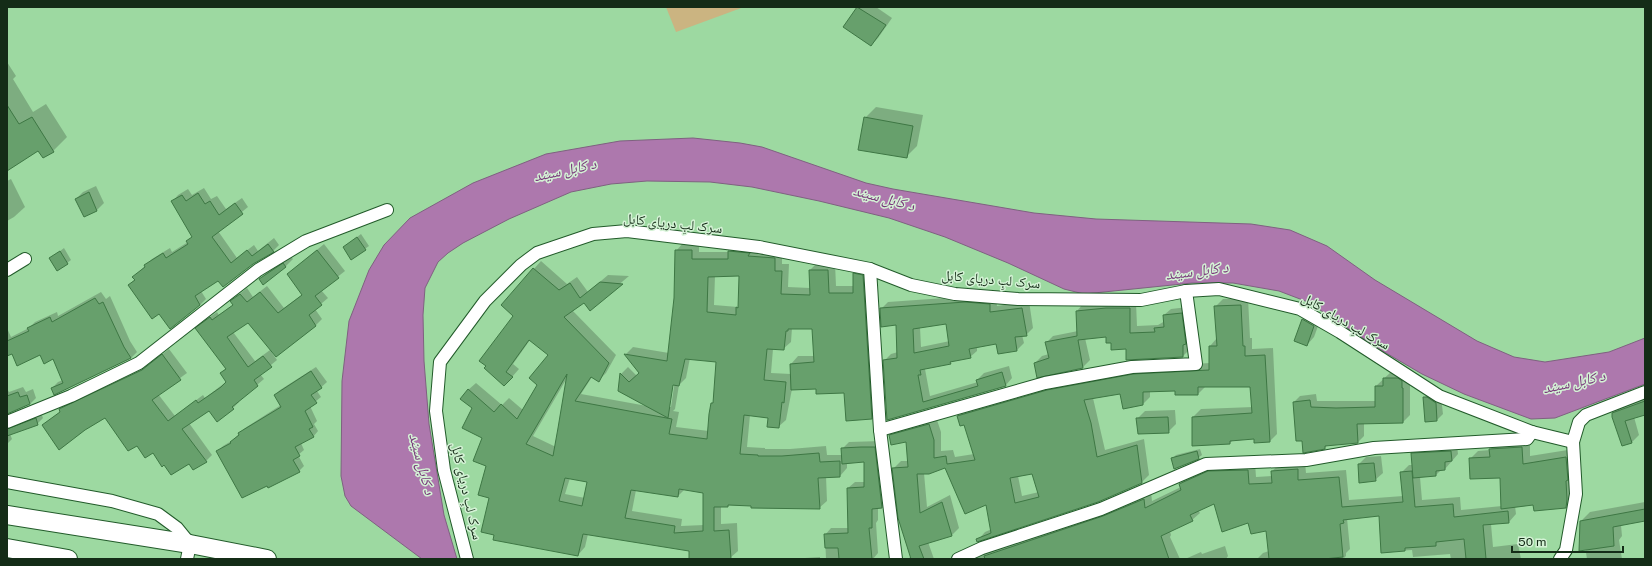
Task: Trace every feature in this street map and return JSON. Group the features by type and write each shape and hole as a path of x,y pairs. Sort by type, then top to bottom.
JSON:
{"main road":[{"path":"7,515 188,552 267,559"},
{"path":"7,548 68,559"}],"street":[{"path":"7,422 71,396 139,363 258,270 306,241 387,210"},
{"name":"سرک لبِ دریای کابل","path":"467,559 444,470 436,410 440,362 485,301 526,261 537,253 593,234 627,231 759,247 870,269 911,285 955,294 1018,299 1141,300 1186,292 1219,289 1300,309 1340,332 1439,396 1532,432 1572,442"},
{"path":"7,270 25,259"},
{"path":"870,269 880,430 896,559"},
{"path":"880,430 1045,383 1132,367 1196,364 1186,292"},
{"path":"1565,556 1576,494 1572,442 1580,422 1586,415 1645,392"},
{"path":"958,559 982,548 1101,509 1206,464 1306,460 1374,448 1527,439 1532,432"},
{"path":"7,482 112,501 158,514 177,528 188,552"}],"shaded area":[{"path":"666,7 744,7 676,32"}],"water":[{"name":"د کابل سيند","path":"693,138 762,147 866,183 893,189 1034,213 1096,219 1251,224 1290,230 1327,246 1375,280 1477,341 1514,357 1545,362 1609,352 1645,338 1645,384 1555,418 1531,419 1464,394 1422,374 1381,350 1308,302 1279,291 1233,283 1192,283 1084,294 1064,289 1008,263 945,237 889,218 819,201 752,187 710,182 647,181 611,184 571,192 509,219 463,243 438,262 425,288 423,315 424,361 429,424 444,515 457,559 422,559 351,506 345,496 341,476 342,381 349,321 369,270 384,245 410,218 473,183 546,154 620,141"}],"building":[{"path":"857,7 886,25 871,46 843,27"},
{"path":"7,105 19,124 32,117 54,152 43,158 38,151 7,171"},
{"path":"864,117 913,126 907,158 858,150"},
{"path":"89,192 97,211 84,217 75,199"},
{"path":"198,193 205,204 210,201 219,215 235,203 243,214 212,237 231,263 247,250 252,256 268,244 274,252 253,264 223,287 218,281 195,296 200,305 170,329 159,314 152,319 128,285 135,280 132,277 145,267 144,265 163,253 166,258 188,244 186,241 192,237 171,201 182,195 186,201"},
{"path":"357,237 366,250 351,260 343,247"},
{"path":"317,250 339,278 315,296 322,305 309,315 316,326 276,357 248,323 227,337 248,367 263,356 272,367 254,380 258,386 232,407 234,409 217,422 209,411 182,429 207,462 193,470 189,464 171,475 164,465 162,467 153,453 145,458 137,446 128,451 105,418 85,430 59,450 42,425 60,412 59,409 142,370 162,354 181,380 152,400 168,421 196,400 198,403 221,387 226,382 220,373 226,369 195,328 210,317 212,320 233,305 230,301 240,294 247,302 260,292 278,313 302,295 287,274"},
{"path":"675,250 692,250 692,259 728,259 728,251 750,253 748,256 775,258 775,271 782,271 781,294 810,295 809,270 828,270 829,293 853,293 853,273 863,275 872,419 846,421 844,393 816,394 816,389 791,390 790,364 814,362 812,329 788,329 788,331 786,331 784,350 767,349 764,380 786,382 779,428 767,427 768,418 744,415 740,454 782,456 819,453 820,462 840,461 840,477 818,478 820,509 751,508 751,506 728,505 728,507 714,507 714,531 729,530 731,559 689,559 689,551 583,534 578,556 493,540 494,535 481,532 489,498 478,495 486,466 473,461 482,438 462,428 472,408 460,399 468,389 494,412 501,404 517,419 537,385 529,378 548,355 529,340 506,372 513,377 504,386 484,368 486,366 479,361 513,316 501,305 533,268 559,290 570,283 580,298 600,282 623,284 590,311 584,303 564,317 609,363 599,382 591,377 575,401 672,419 669,434 707,439 709,414 711,403 713,403 716,362 685,359 679,386 673,385 668,418 618,391 620,373 629,382 639,373 624,354 667,361 674,298","holes":["739,276 738,308 736,307 736,315 707,312 708,277","567,374 553,456 526,444","565,478 587,482 582,506 559,501","679,489 703,493 703,531 674,533 675,526 625,518 631,490 678,497"]},
{"path":"60,251 68,264 57,271 49,258"},
{"path":"283,263 286,267 263,285 259,279"},
{"path":"95,298 99,304 103,302 124,347 131,358 54,395 51,388 63,383 53,359 44,364 40,355 17,366 12,354 7,356 7,341 29,331 27,328 50,317 52,322"},
{"path":"965,302 990,304 990,312 1022,308 1027,336 1015,337 1017,351 998,354 996,344 969,349 971,358 950,362 951,364 920,370 921,375 918,375 923,402 978,386 976,380 1002,372 1006,386 887,420 883,360 897,358 896,325 881,327 880,308","holes":["946,324 949,346 914,353 913,329"]},
{"path":"1241,305 1243,346 1245,346 1245,356 1265,355 1270,442 1254,443 1254,439 1230,441 1230,444 1192,446 1192,417 1252,413 1250,387 1198,387 1198,395 1175,395 1175,391 1143,392 1143,405 1123,409 1120,394 1084,400 1091,423 1097,457 1137,445 1142,483 1098,502 977,542 976,539 991,533 986,505 965,514 945,468 929,474 917,474 920,513 942,502 952,536 919,546 924,559 911,559 898,518 892,468 908,467 906,442 891,445 889,435 929,424 934,440 934,458 946,456 947,464 975,460 964,425 960,426 957,416 1047,390 1133,374 1209,370 1209,346 1217,346 1214,306","holes":["1032,474 1039,497 1015,503 1010,478"]},
{"path":"1106,308 1130,308 1130,333 1155,332 1154,328 1164,327 1163,315 1182,313 1186,344 1183,345 1183,357 1126,360 1126,349 1111,350 1111,343 1106,343 1106,337 1078,340 1083,368 1037,378 1034,363 1049,358 1045,342 1077,336 1076,311"},
{"path":"1302,319 1314,326 1307,346 1294,341"},
{"path":"311,371 322,388 311,395 317,403 305,411 313,427 309,429 314,437 295,447 300,456 293,460 300,472 268,488 267,486 242,498 216,451 231,443 230,442 239,435 238,433 281,407 274,395"},
{"path":"1383,378 1398,378 1402,381 1403,423 1357,424 1358,443 1325,446 1325,449 1303,453 1302,441 1296,441 1293,402 1310,400 1311,407 1375,407 1375,386 1383,386"},
{"path":"18,392 20,397 27,395 30,404 7,414 7,396"},
{"path":"1423,397 1427,397 1436,403 1437,421 1425,422"},
{"path":"1645,401 1645,415 1625,421 1632,443 1622,446 1612,413"},
{"path":"1168,417 1169,433 1138,434 1136,418"},
{"path":"36,418 38,425 7,436 7,429"},
{"path":"875,447 882,508 872,509 872,528 869,528 872,559 839,559 838,548 825,548 824,534 848,533 847,488 864,487 864,462 842,464 841,448"},
{"path":"1522,447 1523,464 1566,457 1568,480 1566,481 1566,508 1534,511 1533,505 1501,509 1500,478 1470,479 1469,458 1490,457 1489,449"},
{"path":"1197,451 1199,459 1174,469 1171,458"},
{"path":"1451,451 1452,461 1445,462 1445,470 1436,471 1436,476 1413,478 1411,453"},
{"path":"1374,463 1376,481 1359,483 1358,464"},
{"path":"1298,469 1298,480 1339,477 1342,507 1403,502 1400,472 1412,471 1415,507 1453,504 1454,517 1508,511 1509,523 1483,525 1486,559 1466,559 1464,539 1436,542 1436,546 1405,548 1405,551 1381,553 1379,516 1343,520 1344,523 1340,524 1343,557 1324,559 1269,559 1266,531 1251,534 1248,523 1222,532 1214,504 1190,515 1193,521 1161,536 1169,559 985,559 984,556 1103,516 1144,499 1145,508 1181,490 1179,484 1208,471 1248,470 1249,484 1272,483 1271,471"},
{"path":"1645,509 1645,521 1613,527 1614,546 1579,551 1580,521"}]}
